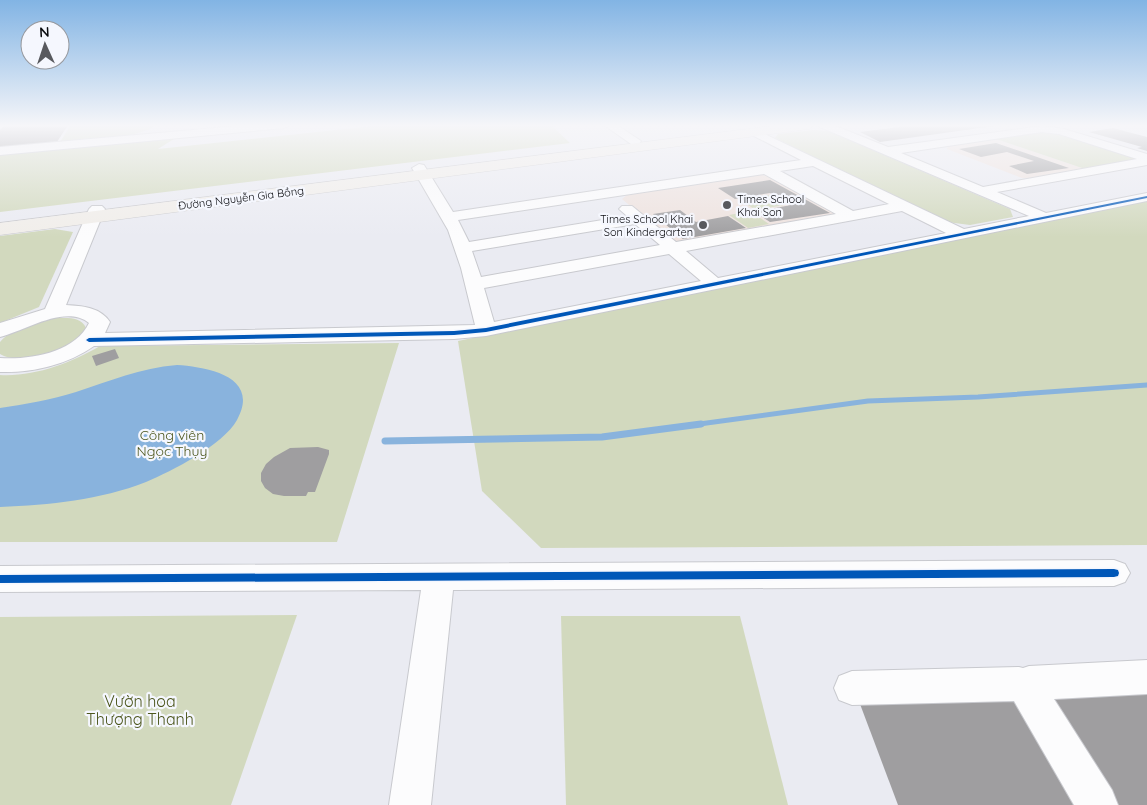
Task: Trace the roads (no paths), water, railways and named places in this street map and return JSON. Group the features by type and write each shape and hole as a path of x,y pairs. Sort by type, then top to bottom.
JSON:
{"main road":[{"name":"Đường Nguyễn Gia Bồng","path":"0,221 95,213 425,177 509,163"},
{"name":"Đường Nguyễn Gia Bồng","path":"0,230 95,213 387,179 425,177 511,163"}],"street":[{"path":"450,218 813,163"},
{"path":"817,163 963,235"},
{"path":"914,163 1046,218"},
{"path":"982,191 1129,163"},
{"path":"767,170 850,215"},
{"path":"425,177 450,218 464,248 486,330"},
{"path":"608,194 716,285"},
{"path":"89,340 425,334 486,330 1147,197"},
{"path":"474,284 904,206"},
{"path":"53,313 95,213"},
{"path":"464,248 639,219"},
{"path":"0,331 34,317 71,311 95,316 100,322 98,330 89,340 61,355 21,365 0,365"},
{"path":"0,578 1114,573"},
{"path":"410,805 439,576"},
{"path":"1028,690 1029,683 1147,677"},
{"path":"852,688 1018,684 1028,690 1097,805"}],"water":[{"path":"177,365 202,368 227,377 236,384 242,393 243,405 237,420 221,439 183,464 129,488 74,500 0,507 0,408 57,397 138,372"}],"waterway":[{"path":"692,425 868,401 978,397 1147,385"},
{"path":"385,441 602,437 701,424"}],"place":[{"name":"Times School Khai Son","path":"727,205"},
{"name":"Times School Khai Son Kindergarten","path":"703,225"}],"park label":[{"name":"Công viên Ngọc Thụy","path":"172,444"},
{"name":"Vườn hoa Thượng Thanh","path":"140,710"}]}
